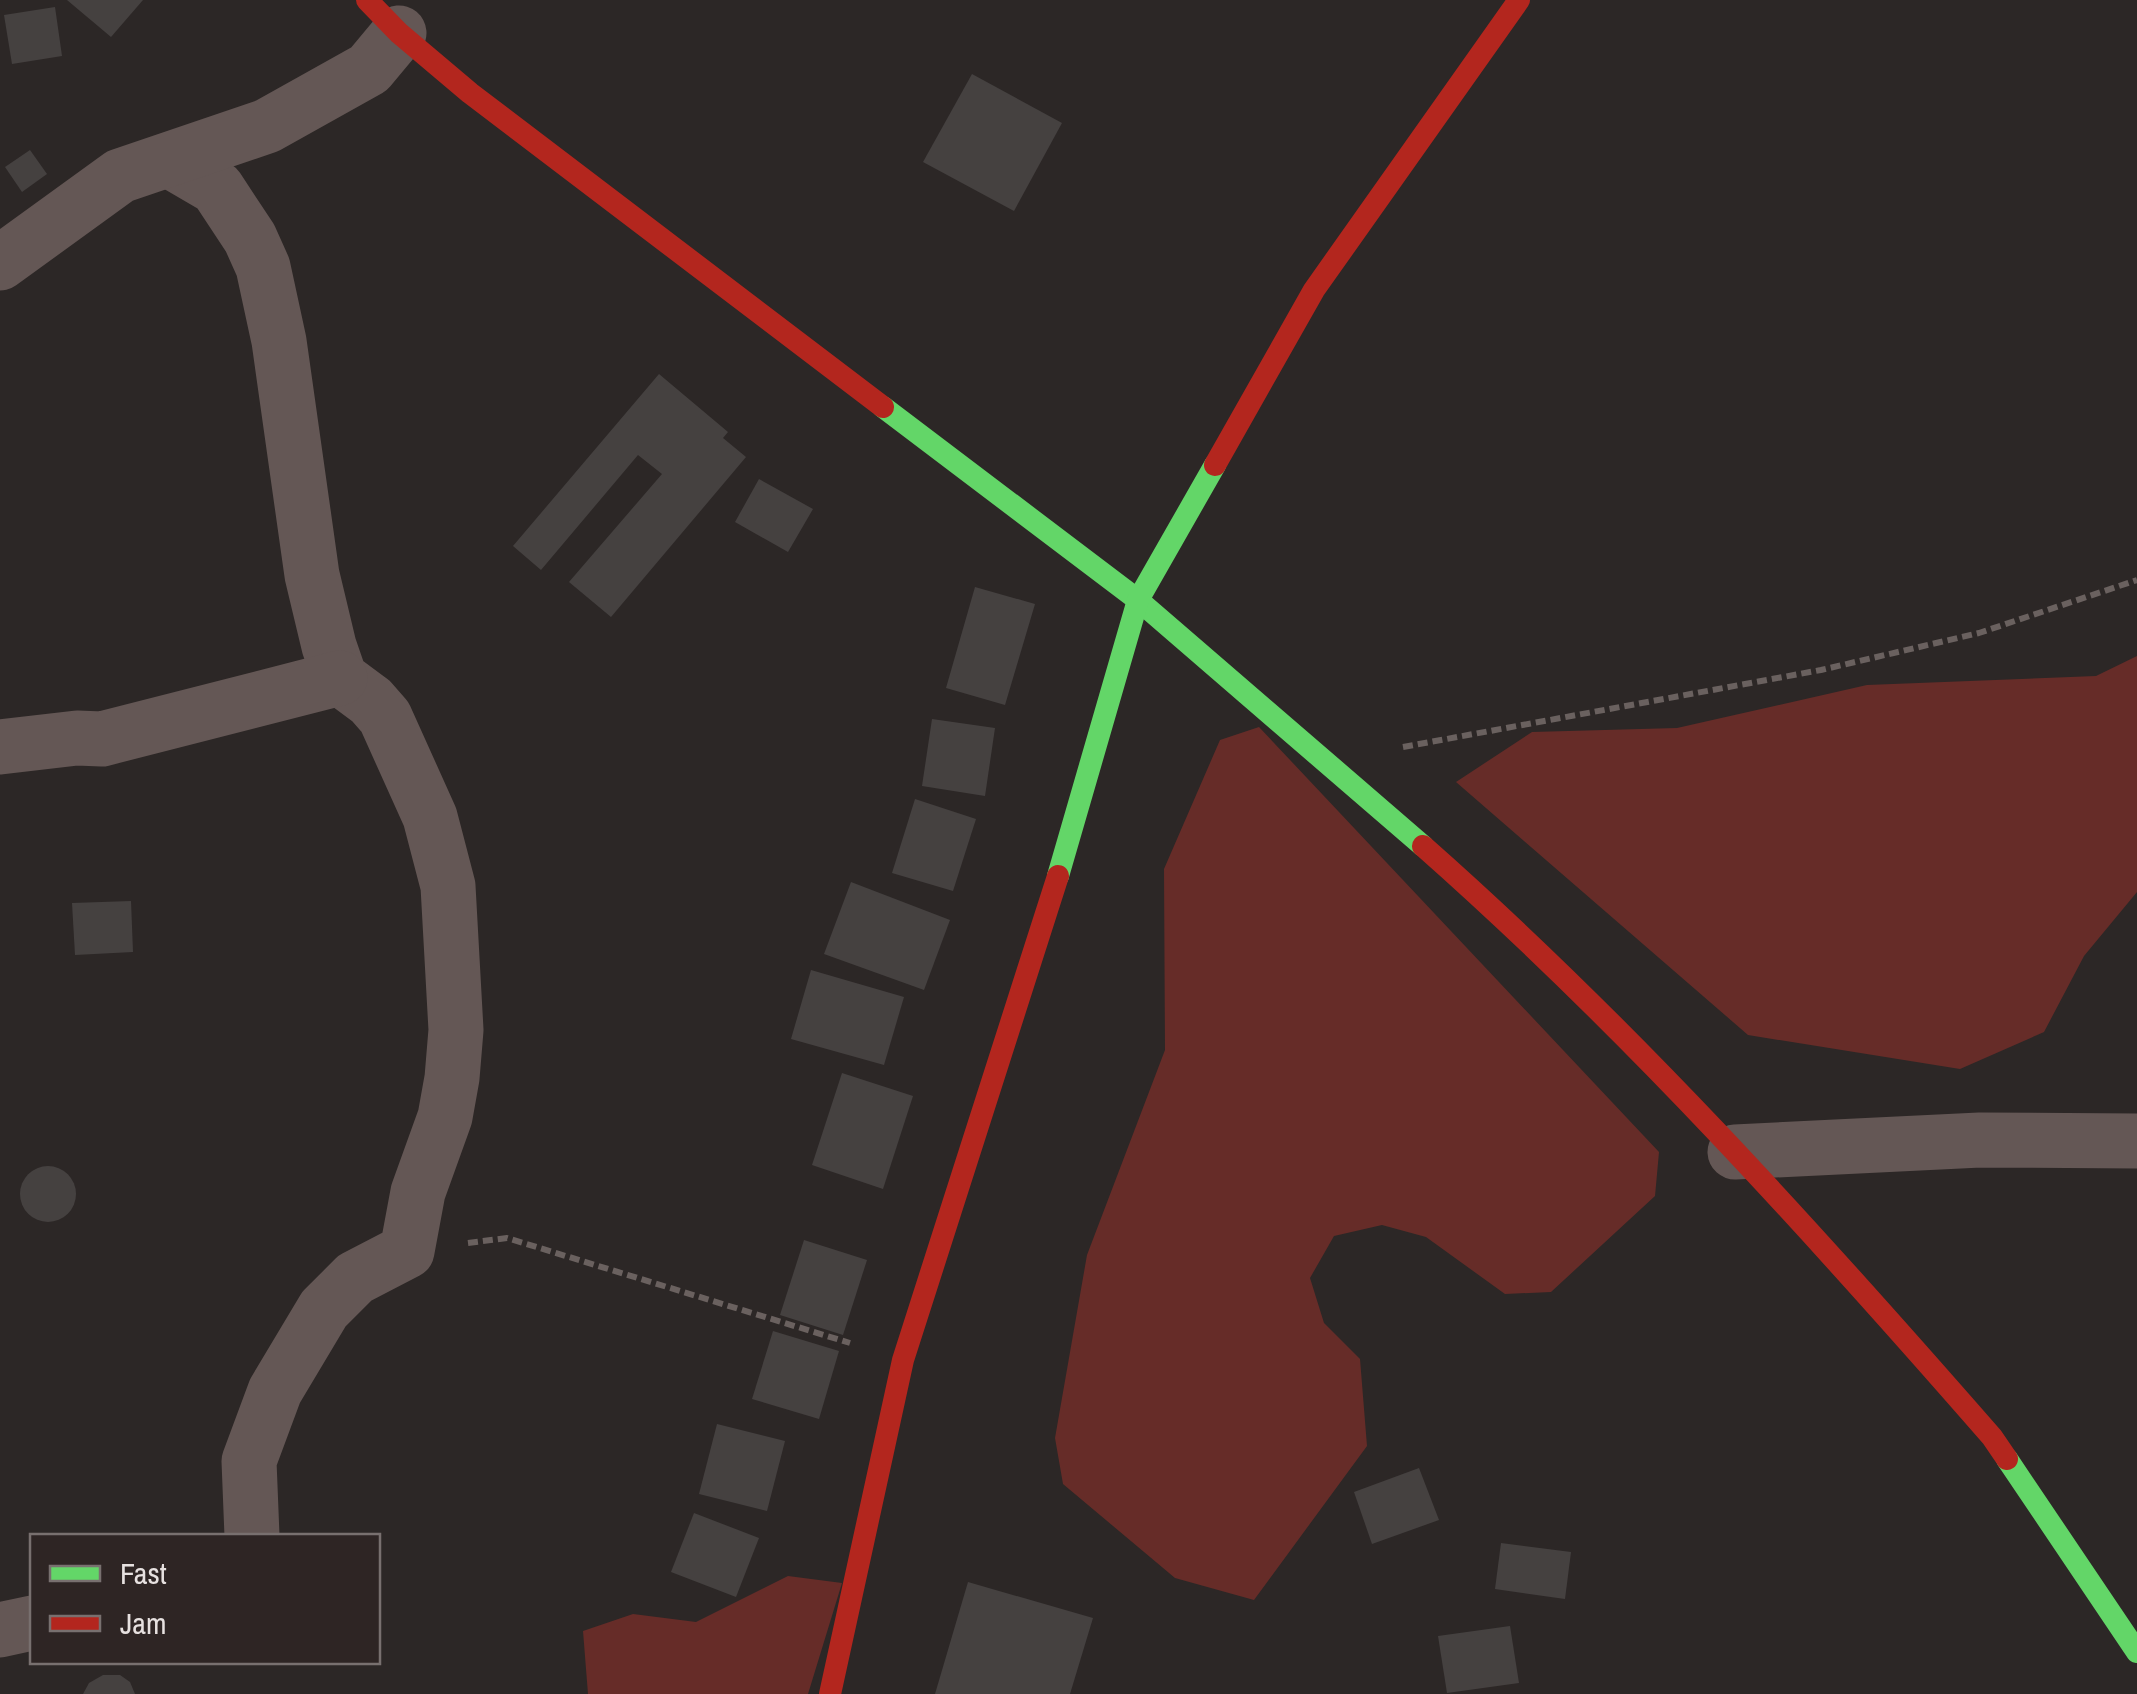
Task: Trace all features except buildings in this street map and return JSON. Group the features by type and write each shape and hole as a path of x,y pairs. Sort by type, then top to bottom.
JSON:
{"street":[{"path":"830,1694 904,1360 1076,819 1138,600 1314,290 1520,0"},
{"path":"0,264 120,176 267,126 370,69 383,16 470,94 1138,600 1519,931 1735,1152 1992,1437 2137,1652"},
{"path":"169,160 217,188 250,238 263,267 279,341 312,575 340,678 371,700 385,718 430,818 448,886 456,1030 452,1078 445,1117 418,1192 408,1251 355,1278 324,1309 275,1391 248,1462 252,1534"},
{"path":"0,746 102,738 340,678"},
{"path":"1735,1152 1980,1140 2137,1141"},
{"path":"0,1630 30,1623"}],"path":[{"path":"1328,762 1822,670 1979,632 2137,580"},
{"path":"408,1251 507,1238 904,1360"}],"shaded area":[{"path":"2137,656 2137,892 2084,956 2044,1032 1960,1069 1748,1035 1456,782 1532,732 1677,728 1867,685 2096,676"},
{"path":"1259,727 1659,1152 1655,1196 1551,1292 1505,1294 1426,1237 1382,1225 1334,1236 1310,1278 1324,1323 1360,1359 1367,1446 1254,1600 1175,1578 1063,1484 1055,1438 1087,1255 1165,1050 1164,869 1220,740"},
{"path":"788,1576 842,1583 808,1694 588,1694 583,1631 633,1614 696,1622"}],"traffic: fast":[{"path":"883,407 1138,600 1423,846"},
{"path":"1058,876 1138,600 1215,465"},
{"path":"2007,1459 2137,1652"}],"traffic: jam":[{"path":"367,0 399,33 470,93 883,407"},
{"path":"1215,465 1314,290 1519,0"},
{"path":"1423,846 1573,986 1717,1132 1924,1360 2007,1459"},
{"path":"830,1694 903,1360 1058,876"}]}
